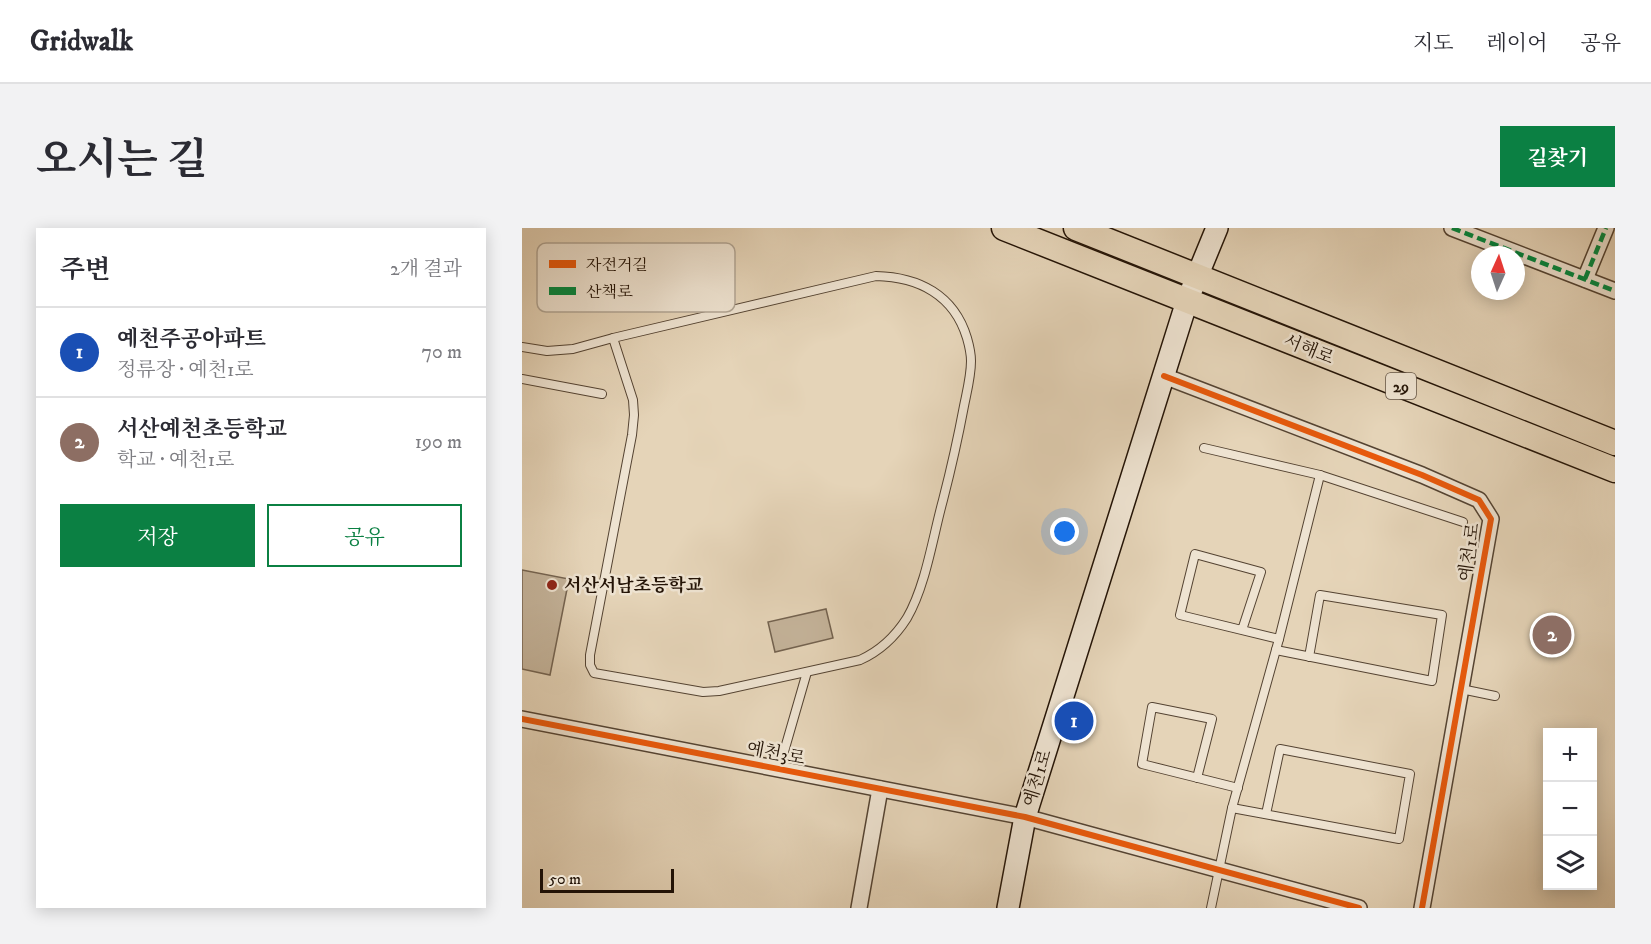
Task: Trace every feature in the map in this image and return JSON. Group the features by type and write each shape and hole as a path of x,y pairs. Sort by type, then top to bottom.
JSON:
{"main road":[{"name":"서해로","path":"1004,228 1615,470"},
{"name":"서해로","path":"1076,228 1615,443"}],"street":[{"name":"예천1로","path":"1008,908 1025,817 1187,301 1218,228"},
{"path":"1452,228 1615,291"},
{"path":"1585,279 1606,228"},
{"name":"예천1로","path":"1164,376 1422,475 1479,500 1491,519 1422,908"},
{"name":"예천3로","path":"522,718 1025,817 1359,908"},
{"path":"859,908 880,789"}],"lane":[{"path":"614,338 633,400 634,415 590,655 591,669 594,673 710,692 860,660 876,651 893,636 912,608 927,563 969,381 971,359 966,337 958,318 938,294 922,285 903,279 876,276 735,309"},
{"path":"522,347 547,351 573,349 724,312"},
{"path":"522,379 602,394"},
{"path":"1204,448 1320,474 1463,522"},
{"path":"1211,908 1232,808 1279,639 1320,474"},
{"path":"1242,630 1261,572 1195,554 1180,615 1279,639"},
{"path":"1276,650 1309,657 1432,681 1442,615 1320,595 1309,657"},
{"path":"779,769 807,672"},
{"path":"1461,689 1495,696"},
{"path":"1197,778 1212,719 1152,707 1142,764 1197,778 1238,788"},
{"path":"1232,808 1399,839 1410,774 1280,750 1266,814"}],"shaded area":[{"path":"522,570 569,579 550,675 522,669"},
{"path":"826,609 833,638 775,652 768,622"}],"marked path":[{"path":"1452,228 1615,291"},
{"path":"1585,279 1606,228"}],"cycle path":[{"path":"1164,376 1422,475 1479,500 1491,519 1422,908"},
{"path":"522,719 1025,817 1359,908"}],"place":[{"name":"서산서남초등학교","path":"552,585"},
{"name":"서산예천초등학교","path":"1552,635"},
{"name":"예천주공아파트","path":"1074,721"}]}
